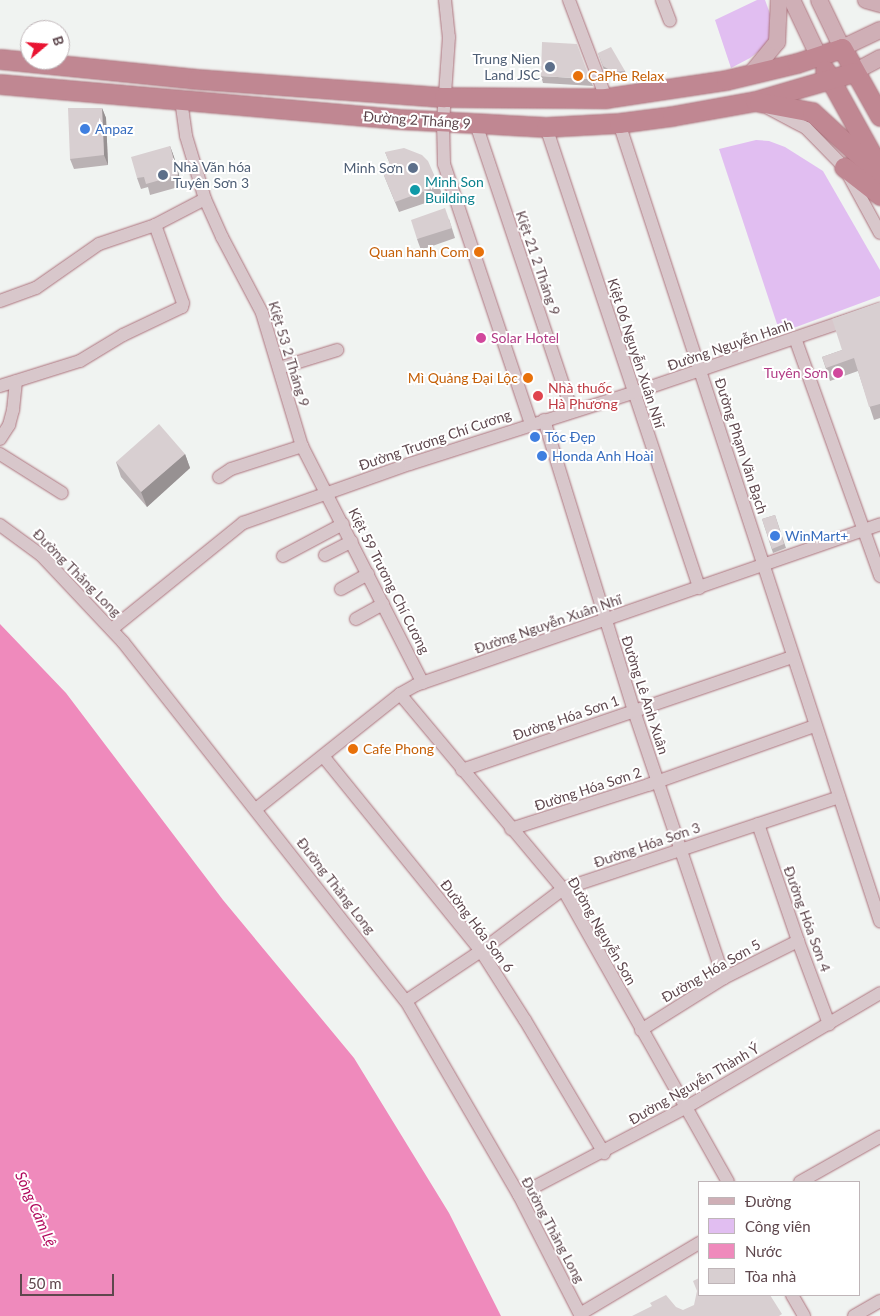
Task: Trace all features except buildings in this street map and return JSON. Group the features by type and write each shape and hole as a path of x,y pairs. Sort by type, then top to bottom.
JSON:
{"highway":[{"name":"Đường 2 Tháng 9","path":"0,59 197,79 444,97 606,98 750,75 819,57 842,48"},
{"path":"842,48 880,116"},
{"path":"819,57 880,169"},
{"name":"Đường 2 Tháng 9","path":"0,84 443,122 546,127 619,123 755,102 854,72"},
{"path":"755,102 812,112 880,174"},
{"path":"844,167 880,195"}],"main road":[{"path":"750,75 777,42 779,0"},
{"path":"792,0 819,57"},
{"path":"819,0 842,48 880,30"},
{"path":"866,0 880,4"},
{"path":"854,72 880,58"}],"street":[{"name":"Đường Trương Chí Cương","path":"112,629 243,523 531,424 444,164 443,122 449,37 445,0"},
{"path":"570,0 606,98"},
{"path":"662,0 670,21"},
{"name":"Kiệt 53 2 Tháng 9","path":"181,100 186,136 205,199 222,237 262,313 302,446 327,493"},
{"path":"755,102 806,128 844,167 880,234"},
{"name":"Đường Phạm Văn Bạch","path":"619,123 792,657 880,921"},
{"name":"Kiệt 21 2 Tháng 9","path":"476,124 572,411"},
{"name":"Kiệt 06 Nguyễn Xuân Nhĩ","path":"546,127 699,588"},
{"path":"0,301 36,288 99,244 155,225 205,199"},
{"path":"0,386 80,361 124,334 182,307 183,303 155,225"},
{"name":"Đường Nguyễn Hanh","path":"531,424 700,371 880,309"},
{"path":"795,338 880,576"},
{"path":"279,368 337,350"},
{"path":"0,439 9,425 13,410 16,381"},
{"name":"Đường Lê Anh Xuân","path":"544,420 634,711 724,978"},
{"path":"219,477 231,469 302,446"},
{"path":"0,454 62,493"},
{"name":"Kiệt 59 Trương Chí Cương","path":"327,493 423,683"},
{"path":"283,556 343,524"},
{"name":"Đường Nguyễn Xuân Nhĩ","path":"256,809 400,694 423,683 764,566 880,524"},
{"name":"Đường Thăng Long","path":"0,525 37,551 112,629 406,1001 519,1195 581,1315"},
{"path":"325,555 352,541"},
{"path":"341,589 368,574"},
{"path":"356,619 383,604"},
{"name":"Đường Hóa Sơn 1","path":"462,770 792,657"},
{"name":"Đường Nguyễn Sơn","path":"400,694 563,890 727,1181"},
{"name":"Đường Hóa Sơn 2","path":"511,829 658,781 815,726"},
{"name":"Đường Hóa Sơn 6","path":"323,756 481,951 525,1020 604,1152"},
{"name":"Đường Hóa Sơn 3","path":"406,1001 481,951 563,890 839,797"},
{"name":"Đường Hóa Sơn 4","path":"758,824 798,940 830,1024"},
{"name":"Đường Hóa Sơn 5","path":"642,1030 724,978 798,940"},
{"name":"Đường Nguyễn Thành Ý","path":"519,1195 685,1108 830,1024 880,992"},
{"path":"802,1181 880,1137"},
{"path":"581,1315 698,1244"},
{"path":"793,1296 804,1316"},
{"path":"854,1316 880,1301"}],"green space":[{"path":"757,0 765,0 772,19 771,36 762,49 731,68 715,20"},
{"path":"756,140 769,141 785,147 823,171 880,270 880,296 780,333 719,149"}],"water":[{"name":"Sông Cẩm Lệ","path":"0,624 66,693 223,900 354,1058 449,1213 501,1316 0,1316"}],"place":[{"name":"Trung Nien Land JSC","path":"550,67"},
{"name":"CaPhe Relax","path":"578,76"},
{"name":"Anpaz","path":"85,129"},
{"name":"Minh Sơn","path":"413,168"},
{"name":"Nhà Văn hóa Tuyên Sơn 3","path":"163,175"},
{"name":"Minh Son Building","path":"415,190"},
{"name":"Quan hanh Com","path":"479,252"},
{"name":"Solar Hotel","path":"481,338"},
{"name":"Tuyên Sơn","path":"838,373"},
{"name":"Mì Quảng Đại Lộc","path":"528,378"},
{"name":"Nhà thuốc Hà Phương","path":"538,396"},
{"name":"Tóc Đẹp","path":"535,437"},
{"name":"Honda Anh Hoài","path":"542,456"},
{"name":"WinMart+","path":"775,536"},
{"name":"Cafe Phong","path":"353,749"}]}
